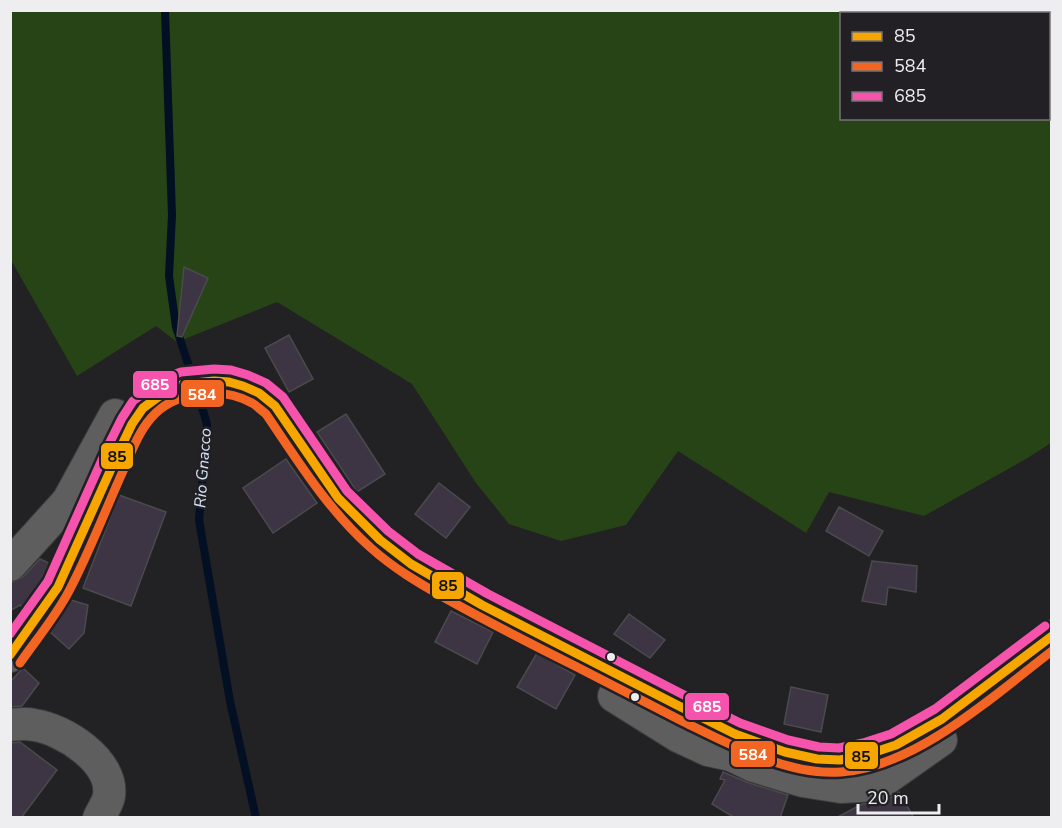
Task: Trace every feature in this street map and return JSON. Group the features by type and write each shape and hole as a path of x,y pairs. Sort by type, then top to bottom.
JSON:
{"street":[{"path":"10,565 68,501 126,396 139,388 185,387 229,382 259,393 275,406 338,498 380,540 411,564 482,605 735,734 763,745 808,758 840,760 879,751 915,736 942,719 1040,645"},
{"path":"10,656 58,587 132,424 143,408 185,387"},
{"path":"624,678 615,696 678,736 708,750 731,755 754,766 820,784 841,787 877,786 938,743 1035,660 1040,645"},
{"path":"10,725 33,724 49,729 78,744 91,755 108,783 109,797 99,818"}],"green space":[{"path":"10,11 1051,11 1051,443 924,516 829,492 806,533 678,451 626,525 561,541 509,524 476,483 412,384 277,302 177,342 156,326 77,376 11,260"}],"building":[{"path":"184,267 208,278 182,337 177,336"},
{"path":"289,335 313,379 289,392 265,348"},
{"path":"346,414 385,474 357,492 317,432"},
{"path":"286,459 317,503 273,533 243,488"},
{"path":"439,483 470,507 446,538 415,514"},
{"path":"119,495 166,512 131,606 83,588"},
{"path":"839,507 883,531 869,556 826,531"},
{"path":"40,559 49,563 41,580 22,607 20,605 10,611 10,583 23,577"},
{"path":"872,561 917,566 916,592 888,587 886,605 862,601"},
{"path":"71,600 88,605 84,633 69,649 49,631"},
{"path":"451,611 493,632 477,664 435,642"},
{"path":"629,614 665,640 650,658 614,634"},
{"path":"537,653 575,675 556,709 517,687"},
{"path":"23,668 39,683 22,706 10,707 10,682"},
{"path":"791,687 828,695 821,732 784,724"},
{"path":"20,742 57,770 21,818 10,818 10,743"},
{"path":"723,772 788,795 780,818 735,818 712,804 725,780 720,779"},
{"path":"899,792 914,818 836,818 862,804 878,803"}],"waterway":[{"name":"Rio Gnacco","path":"165,10 172,215 169,276 176,327 192,376"},
{"name":"Rio Gnacco","path":"196,388 207,424 199,520 230,701 256,818"}],"transit line":[{"name":"685","path":"10,634 48,581 109,444 133,401 164,378 181,372 214,369 231,370 248,375 266,383 283,397 347,491 388,531 418,554 488,594 682,694 740,723 788,740 819,747 839,748 891,734 935,709 1045,626"},
{"name":"85","path":"10,655 58,587 120,449 143,408 169,389 184,384 214,381 243,386 259,393 275,406 338,498 380,540 411,564 482,605 677,705 735,734 785,752 817,759 840,760 866,755 896,745 942,719 1052,636"},
{"name":"584","path":"20,663 69,591 135,443 146,424 172,402 198,394 212,393 240,398 252,403 266,414 314,484 341,518 371,548 406,575 493,624 680,720 737,748 779,763 800,769 841,772 869,767 897,757 925,743 979,708 1052,651"}]}
